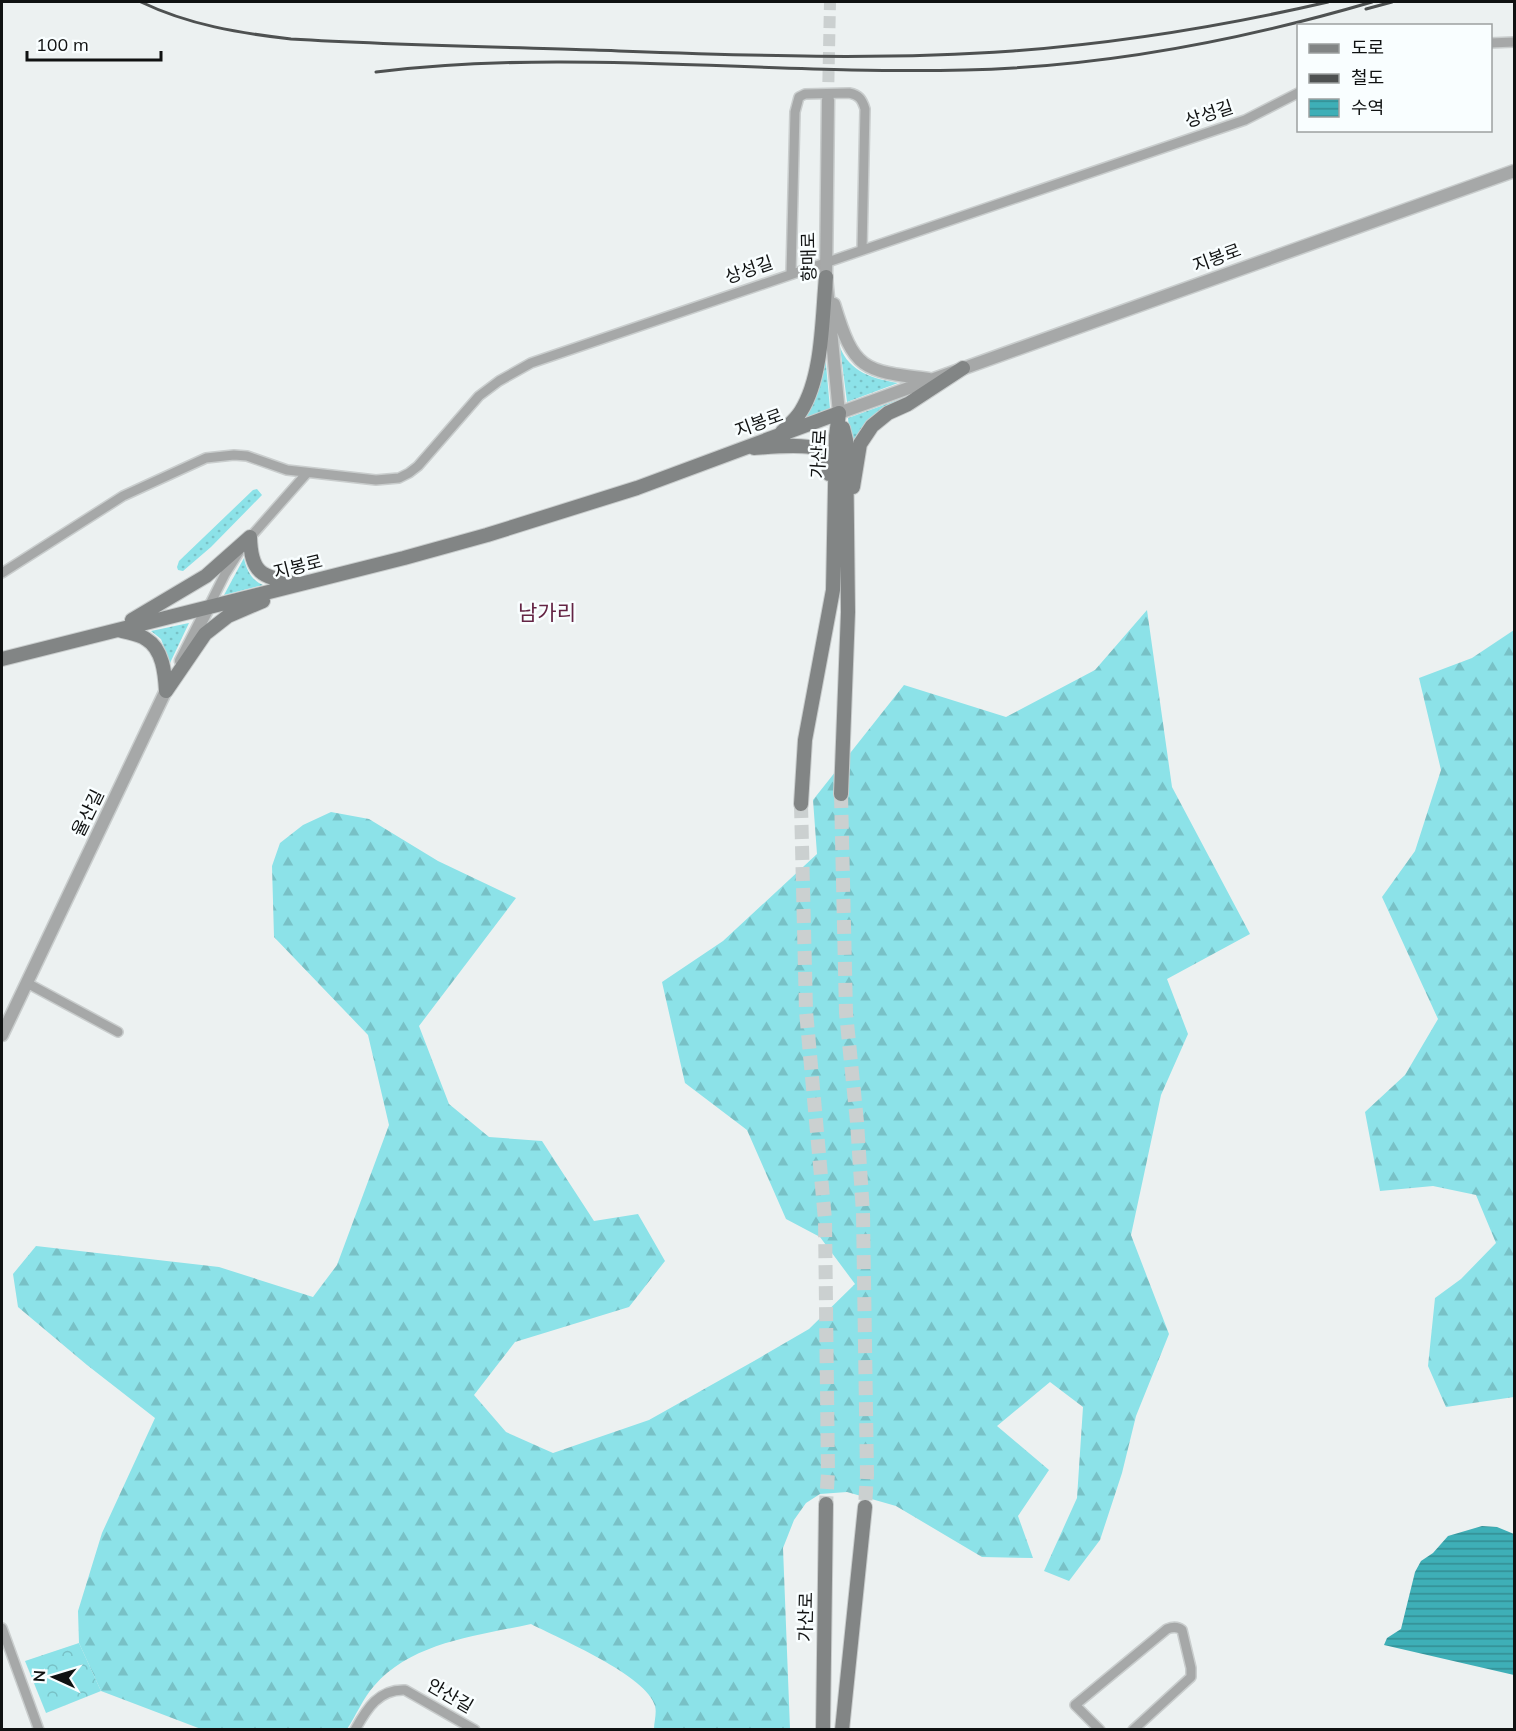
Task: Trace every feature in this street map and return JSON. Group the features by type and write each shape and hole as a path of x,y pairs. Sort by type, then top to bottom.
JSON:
{"main road":[{"path":"780,434 801,413 810,394 816,370 826,277"},
{"path":"840,539 857,455 865,434 878,420 908,404 963,368"},
{"name":"지봉로","path":"2,659 301,585 487,535 637,488 839,413"},
{"name":"가산로","path":"801,804 805,740 833,590 840,539 846,440 839,413"},
{"path":"742,448 804,447 818,448 823,451 829,465 840,539"},
{"path":"250,537 252,562 264,576 301,585"},
{"path":"117,629 206,576 250,537"},
{"name":"가산로","path":"840,539 848,612 841,794"},
{"path":"166,691 195,646 217,624 228,616 301,585"},
{"path":"117,629 146,638 153,644 164,669 166,691"},
{"name":"가산로","path":"823,1730 826,1504"},
{"path":"842,1730 866,1507"}],"street":[{"path":"1492,43 1515,42"},
{"path":"791,274 796,104 805,94 849,93 856,94 863,102 865,109 862,250"},
{"name":"상성길","path":"2,573 123,496 206,458 247,456 287,470 307,473 376,480 399,478 418,466 479,396 499,381 531,363 1245,120 1297,94"},
{"name":"향매로","path":"828,100 826,277 839,413"},
{"name":"지봉로","path":"839,413 1515,171"},
{"path":"826,277 844,337 853,353 866,365 888,374 933,379"},
{"path":"208,608 225,574 250,537 307,473"},
{"name":"율산길","path":"2,1035 208,608"},
{"path":"27,983 118,1032"},
{"path":"2,1628 39,1730"},
{"path":"1100,1730 1075,1705 1167,1629 1179,1628 1182,1630 1189,1658 1191,1677 1133,1730"},
{"name":"안산길","path":"355,1730 377,1697 395,1689 405,1690 475,1730"}],"green space":[{"path":"840,347 849,363 863,373 898,383 847,402"},
{"path":"825,353 830,409 805,418 814,400"},
{"path":"906,397 882,409 866,422 857,439 852,466 848,418"},
{"path":"257,489 262,495 211,547 183,571 178,570 179,561 253,490"},
{"path":"244,558 250,574 263,585 224,595"},
{"path":"1147,610 1172,787 1250,934 1167,979 1188,1034 1161,1095 1131,1235 1169,1334 1136,1416 1122,1473 1100,1540 1069,1581 1044,1571 1077,1498 1083,1407 1050,1382 997,1426 1049,1470 1018,1516 1033,1558 982,1557 896,1506 847,1492 820,1494 806,1503 794,1520 783,1548 790,1729 654,1729 655,1706 649,1694 636,1682 600,1659 531,1624 446,1643 407,1659 389,1671 374,1686 347,1729 201,1729 101,1691 79,1643 78,1611 102,1533 155,1418 18,1307 13,1274 36,1246 219,1267 313,1297 337,1265 389,1125 368,1035 274,937 272,866 280,843 303,825 331,812 369,819 438,861 516,898 419,1026 449,1104 489,1137 542,1141 594,1221 638,1214 665,1261 629,1307 515,1342 474,1395 506,1432 553,1453 649,1420 809,1329 855,1284 820,1237 786,1219 747,1130 685,1083 662,982 723,941 817,854 813,800 904,685 1006,717 1095,670"},
{"path":"189,623 170,663 161,639 151,631"},
{"path":"1514,630 1514,1397 1446,1407 1428,1366 1435,1298 1461,1279 1496,1243 1476,1195 1433,1186 1380,1191 1365,1112 1405,1075 1438,1019 1382,897 1415,851 1441,770 1419,678 1472,658"},
{"path":"79,1643 101,1691 46,1713 25,1661"}],"water":[{"path":"1482,1526 1497,1527 1514,1534 1514,1675 1384,1645 1387,1638 1401,1629 1415,1572 1421,1561 1433,1553 1448,1536"}],"tunnel":[{"path":"828,100 830,2"},
{"path":"841,794 846,1013 863,1213 867,1475 865,1507"},
{"path":"801,804 806,1011 825,1220 828,1473 826,1504"}],"railway":[{"path":"141,2 177,17 214,27 291,39 804,56 961,54 1092,43 1211,26 1328,2"},
{"path":"376,72 449,65 523,62 891,71 1017,68 1069,64 1222,40 1372,2"},
{"path":"1366,9 1392,2"}],"district":[{"name":"남가리","path":"547,613"}]}
